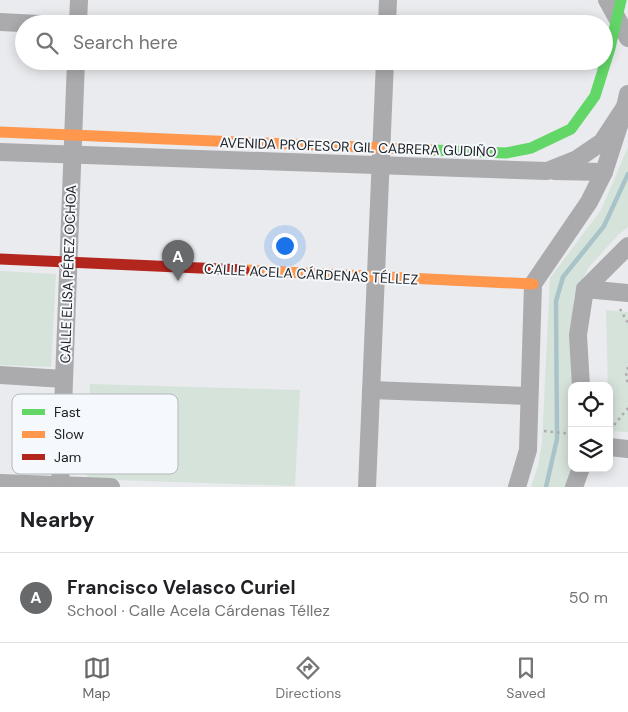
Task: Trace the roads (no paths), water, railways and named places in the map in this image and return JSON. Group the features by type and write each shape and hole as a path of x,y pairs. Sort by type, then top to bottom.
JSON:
{"street":[{"path":"78,15 79,0"},
{"path":"387,15 388,0"},
{"path":"607,0 628,38"},
{"name":"AVENIDA PROFESOR GIL CABRERA GUDIÑO","path":"613,28 621,0"},
{"path":"0,22 15,23"},
{"path":"613,48 628,48"},
{"name":"CALLE ELISA PÉREZ OCHOA","path":"63,394 76,70"},
{"path":"367,487 385,70"},
{"name":"AVENIDA PROFESOR GIL CABRERA GUDIÑO","path":"0,152 381,157 506,153 531,148 571,129 595,96 602,70"},
{"name":"AVENIDA PROFESOR GIL CABRERA GUDIÑO","path":"547,171 577,159 602,142 627,101"},
{"name":"AVENIDA PROFESOR GIL CABRERA GUDIÑO","path":"0,132 74,135 547,171 604,172 627,101"},
{"path":"516,487 528,450 528,396 533,284 589,202 604,172"},
{"path":"581,382 578,335 585,289 628,246"},
{"name":"CALLE ACELA CÁRDENAS TÉLLEZ","path":"0,259 533,284"},
{"path":"585,289 623,299"},
{"path":"0,375 64,379"},
{"path":"371,390 528,396"},
{"path":"613,447 628,449"},
{"path":"574,487 580,472"},
{"path":"0,483 111,487"}],"waterway":[{"path":"546,487 557,439 556,301 563,277 604,226 628,174"}],"place":[{"name":"Francisco Velasco Curiel","path":"178,281"}]}
